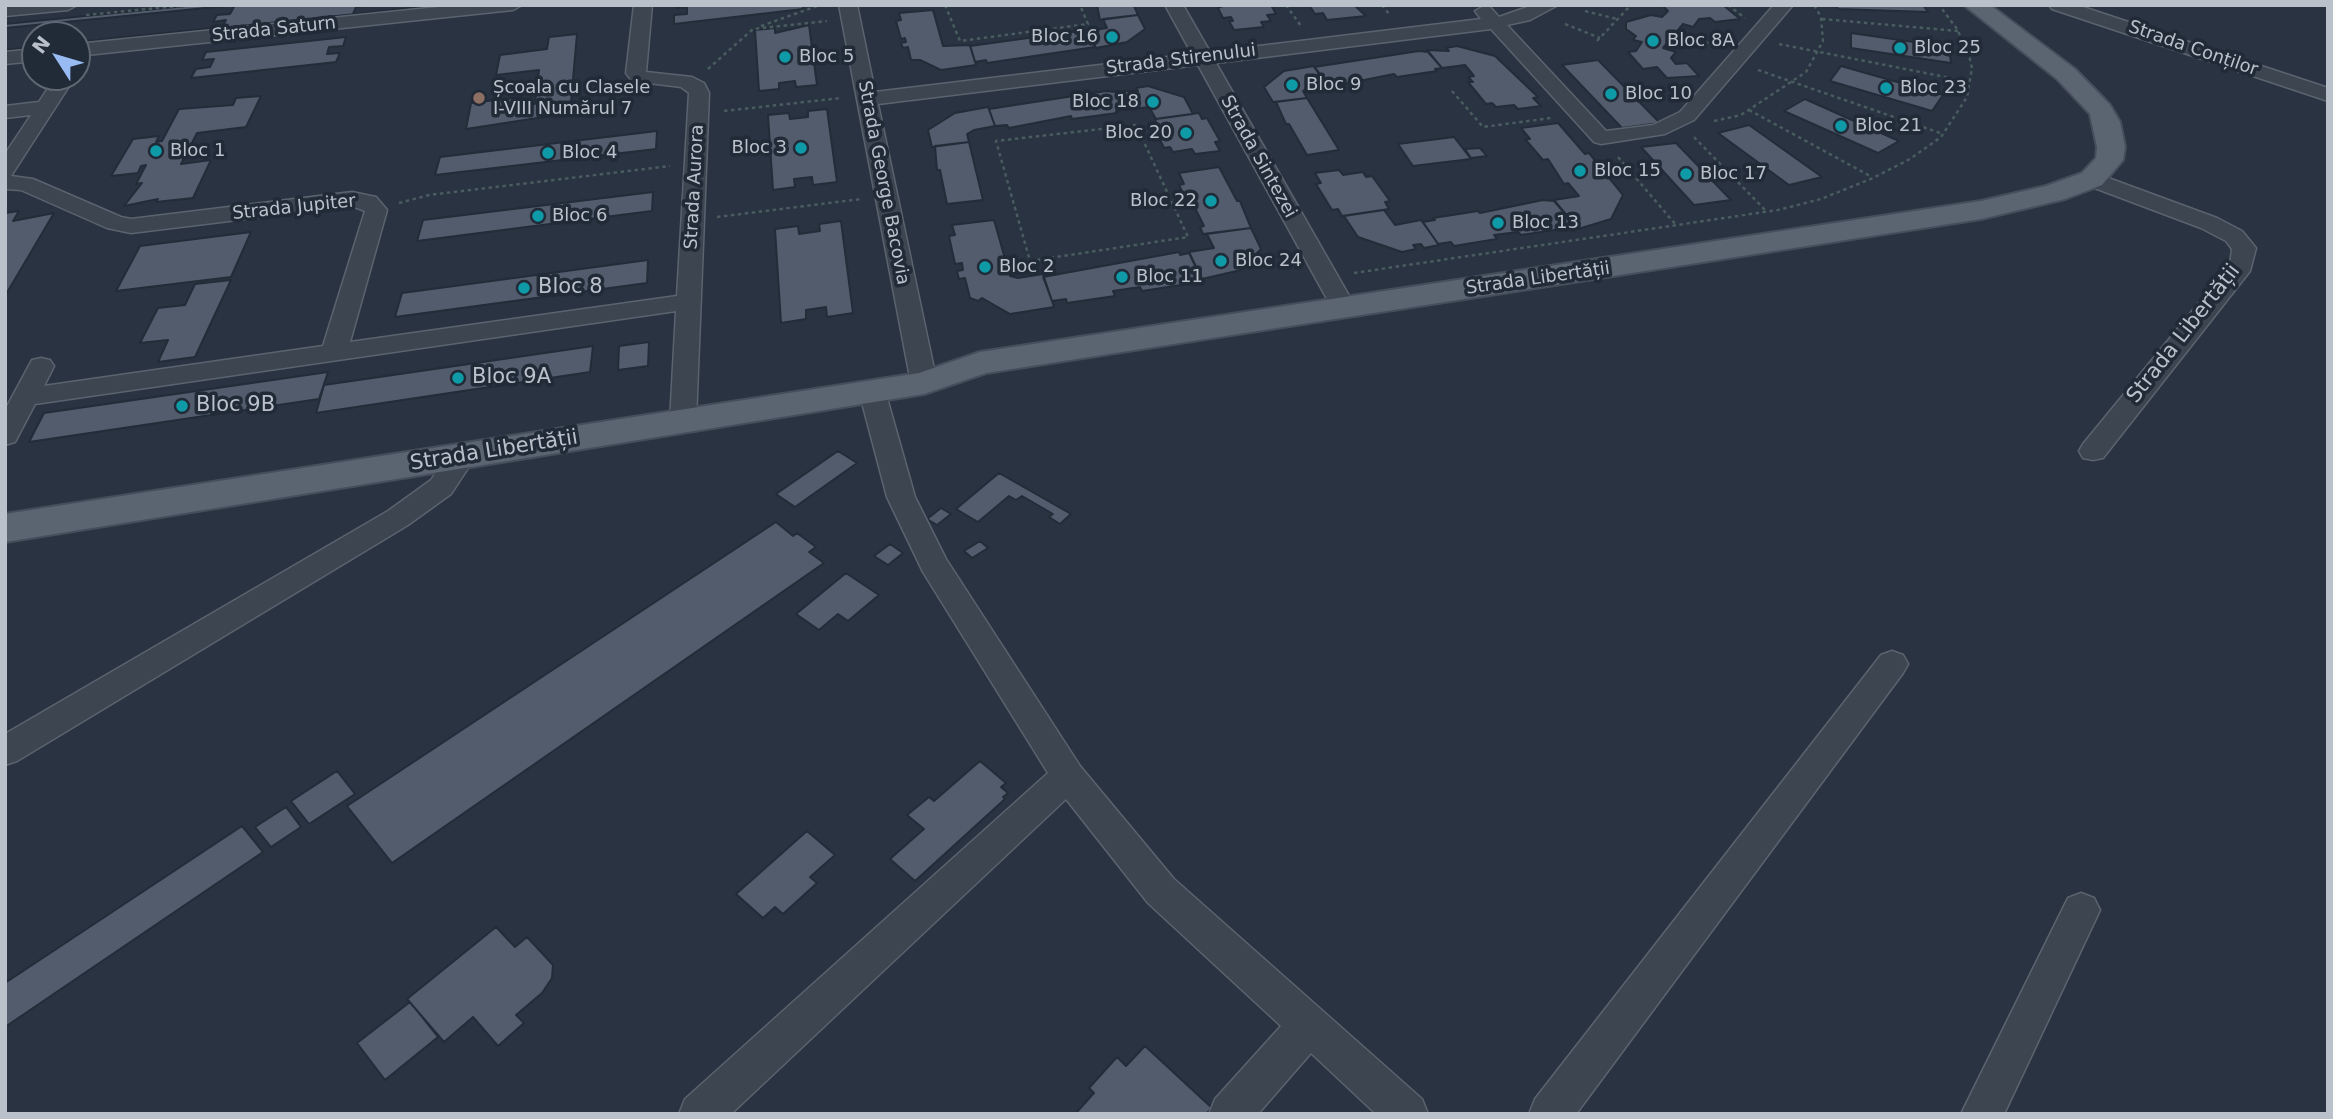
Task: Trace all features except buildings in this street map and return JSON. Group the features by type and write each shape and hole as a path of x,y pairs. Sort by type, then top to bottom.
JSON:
{"main road":[{"path":"1975,5 2066,74 2101,111 2110,133 2109,160 2092,179"},
{"name":"Strada Libertății","path":"5,528 281,472 921,371 1702,255 1980,210 2055,193 2092,179"},
{"name":"Strada Libertății","path":"5,502 281,472 463,456 684,409 872,391 921,371"}],"street":[{"name":"Strada Saturn","path":"91,52 513,5"},
{"path":"643,5 636,73 639,78 691,84"},
{"name":"Strada Sintezei","path":"1174,5 1343,309"},
{"path":"1479,5 1601,138 1644,133 1679,122 1694,111 1784,5"},
{"name":"Strada Stirenului","path":"866,97 1495,23 1524,16 1549,5"},
{"name":"Strada Conților","path":"2058,5 2328,95"},
{"path":"5,11 76,10"},
{"name":"Strada George Bacovia","path":"849,12 921,371"},
{"name":"Strada Aurora","path":"684,409 699,93 691,84"},
{"path":"5,171 55,91"},
{"path":"5,112 44,107"},
{"name":"Strada Libertății","path":"2092,179 2209,223 2234,236 2244,248 2242,266 2093,451"},
{"name":"Strada Jupiter","path":"5,182 25,184 115,223 131,226 352,199 368,202 376,210 334,352"},
{"path":"25,397 688,302"},
{"path":"5,436 41,366"},
{"path":"872,391 901,497 934,564 1068,776 1161,891 1407,1114"},
{"path":"5,751 398,518 441,487 463,456"},
{"path":"1550,1114 1892,664"},
{"path":"700,1114 1068,776"},
{"path":"1982,1114 2081,910"},
{"path":"1230,1114 1308,1026"}],"path":[{"path":"76,10 188,5"},
{"path":"691,84 753,29 820,5"},
{"path":"945,5 960,41 1088,24 1080,5"},
{"path":"1565,24 1599,40 1630,5"},
{"path":"1679,122 1723,120 1749,110 1806,72 1823,41 1822,19 1814,5"},
{"path":"1354,273 1767,211 1821,199 1873,178 1918,154 1942,134 1961,109 1971,82 1969,55 1958,31 1939,5"},
{"path":"1585,11 1617,19"},
{"path":"753,29 849,12"},
{"path":"1822,19 1958,31"},
{"path":"1755,39 1971,82"},
{"path":"1735,62 1942,134"},
{"path":"1452,91 1483,127 1580,115"},
{"path":"698,114 866,97"},
{"path":"1749,110 1873,178"},
{"path":"1679,122 1767,211"},
{"path":"1136,125 1188,237 1030,261 1015,209 996,141 1136,125"},
{"path":"1601,138 1702,255"},
{"path":"376,210 429,195 696,163"},
{"path":"693,219 886,196"}],"place":[{"name":"Bloc 16","path":"1112,37"},
{"name":"Bloc 8A","path":"1653,41"},
{"name":"Bloc 25","path":"1900,48"},
{"name":"Bloc 5","path":"785,57"},
{"name":"Bloc 9","path":"1292,85"},
{"name":"Bloc 23","path":"1886,88"},
{"name":"Bloc 10","path":"1611,94"},
{"name":"Școala cu Clasele I-VIII Numărul 7","path":"479,98"},
{"name":"Bloc 18","path":"1153,102"},
{"name":"Bloc 21","path":"1841,126"},
{"name":"Bloc 20","path":"1186,133"},
{"name":"Bloc 3","path":"801,148"},
{"name":"Bloc 1","path":"156,151"},
{"name":"Bloc 4","path":"548,153"},
{"name":"Bloc 15","path":"1580,171"},
{"name":"Bloc 17","path":"1686,174"},
{"name":"Bloc 22","path":"1211,201"},
{"name":"Bloc 6","path":"538,216"},
{"name":"Bloc 13","path":"1498,223"},
{"name":"Bloc 24","path":"1221,261"},
{"name":"Bloc 2","path":"985,267"},
{"name":"Bloc 11","path":"1122,277"},
{"name":"Bloc 8","path":"524,288"},
{"name":"Bloc 9A","path":"458,378"},
{"name":"Bloc 9B","path":"182,406"}]}
